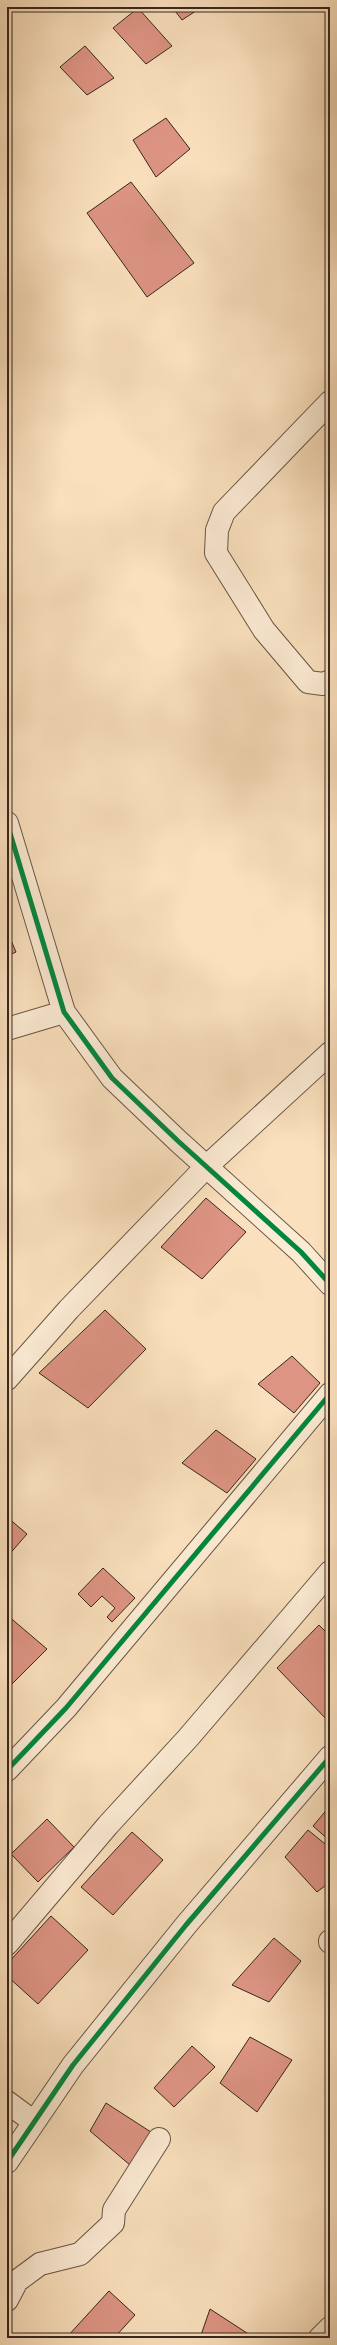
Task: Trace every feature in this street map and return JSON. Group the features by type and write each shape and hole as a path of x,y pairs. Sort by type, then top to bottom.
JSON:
{"street":[{"path":"330,402 224,512 217,530 216,553 264,630 308,682 323,684 330,681"},
{"path":"7,823 64,1012 112,1078 301,1252 330,1284"},
{"path":"7,1029 64,1012"},
{"path":"7,1379 69,1309 206,1166 330,1053"},
{"path":"8,1766 66,1708 330,1394"},
{"path":"7,1944 108,1825 188,1738 330,1572"},
{"path":"7,2162 74,2065 186,1925 330,1757"},
{"path":"7,2102 34,2122"},
{"path":"7,2300 17,2281 40,2264 80,2254 113,2223 114,2210 160,2139"},
{"path":"320,2338 330,2328"}],"building":[{"path":"172,7 202,7 182,20"},
{"path":"138,8 172,46 146,64 113,28"},
{"path":"85,46 114,78 87,95 60,67"},
{"path":"166,118 190,149 156,177 133,140"},
{"path":"131,182 194,263 147,297 87,213"},
{"path":"7,931 16,952 7,956"},
{"path":"206,1198 246,1232 202,1279 161,1247"},
{"path":"105,1310 146,1349 88,1408 39,1373"},
{"path":"292,1356 320,1383 294,1413 258,1384"},
{"path":"216,1430 256,1459 227,1493 182,1463"},
{"path":"7,1517 27,1534 7,1557"},
{"path":"103,1568 135,1598 112,1622 107,1617 115,1608 102,1596 91,1607 78,1594"},
{"path":"7,1615 47,1649 7,1689"},
{"path":"319,1625 330,1636 330,1723 277,1668"},
{"path":"330,1806 330,1841 313,1826"},
{"path":"47,1819 74,1847 38,1882 11,1854"},
{"path":"308,1830 330,1848 330,1882 317,1892 285,1857"},
{"path":"132,1832 163,1860 113,1915 81,1887"},
{"path":"51,1916 88,1950 38,2004 7,1976 7,1964"},
{"path":"274,1938 301,1961 269,2002 232,1985"},
{"path":"250,2037 292,2060 257,2112 220,2083"},
{"path":"192,2046 215,2067 174,2107 154,2088"},
{"path":"106,2103 154,2134 130,2165 90,2131"},
{"path":"109,2291 135,2315 114,2338 66,2338"},
{"path":"210,2309 250,2335 248,2338 200,2338"}],"cycle path":[{"path":"7,823 64,1012 112,1078 178,1141 301,1252 330,1284"},
{"path":"7,1770 66,1708 330,1394"},
{"path":"7,2162 73,2065 186,1925 330,1757"}]}
